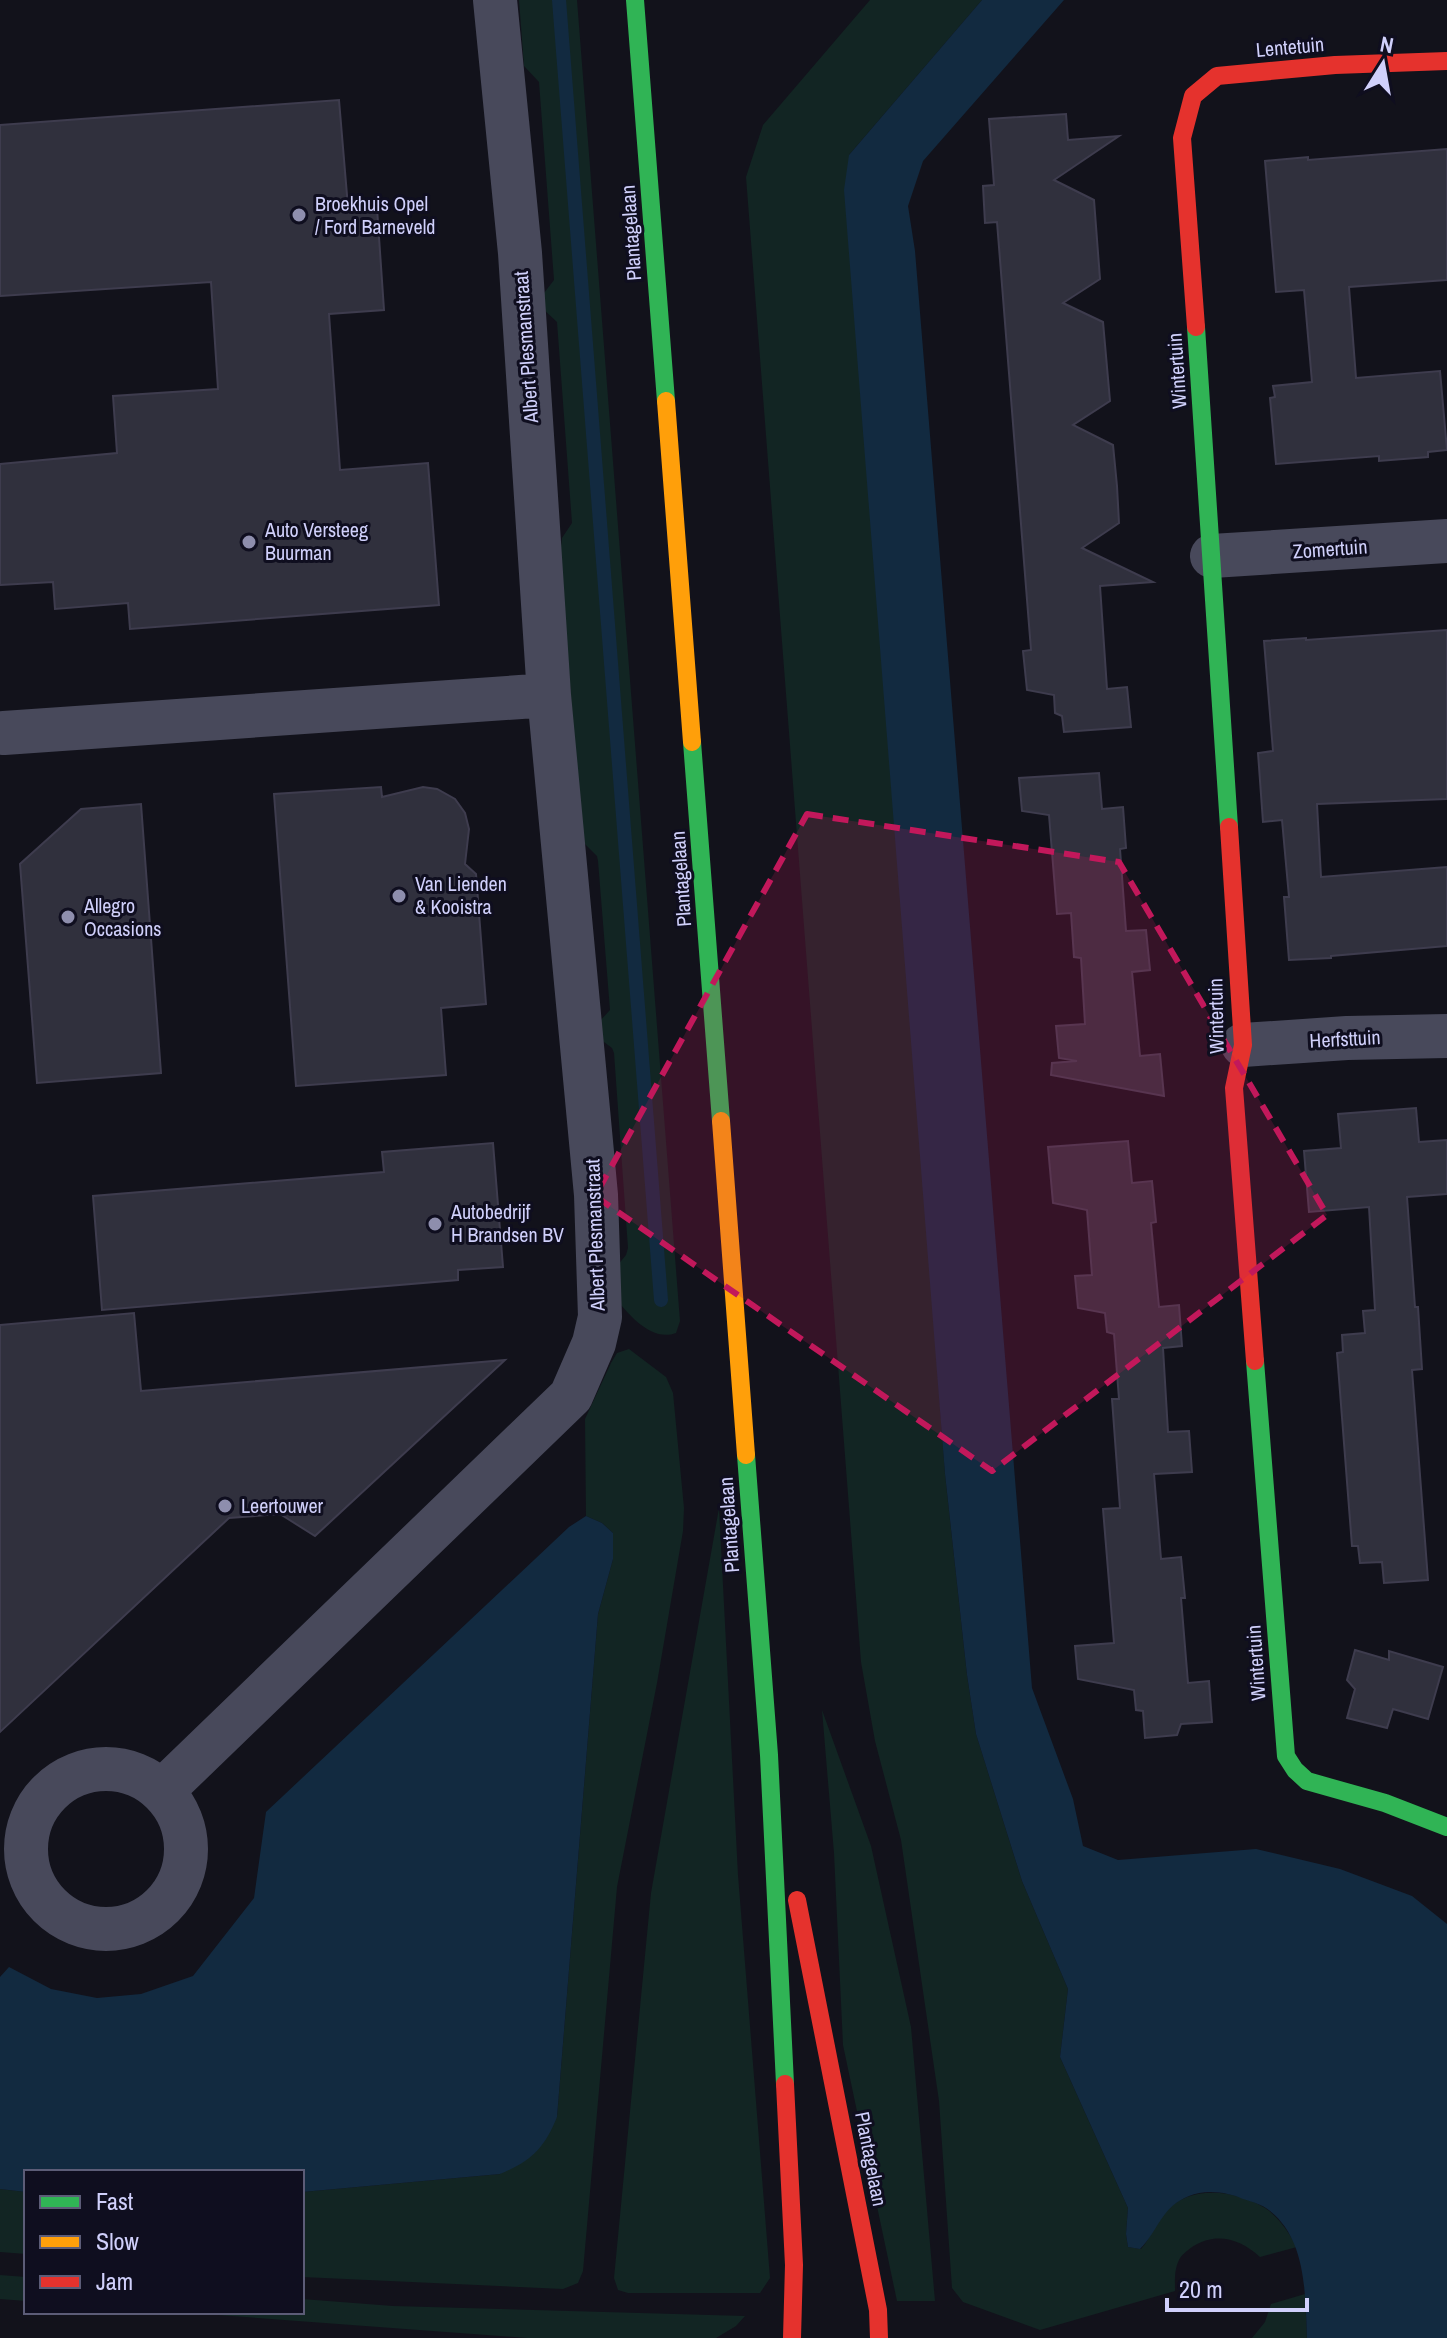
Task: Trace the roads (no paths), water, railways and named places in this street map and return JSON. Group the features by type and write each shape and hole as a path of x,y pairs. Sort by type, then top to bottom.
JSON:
{"main road":[{"name":"Plantagelaan","path":"635,0 769,1755 794,2265 792,2338"},
{"name":"Lentetuin","path":"1193,96 1217,76 1335,65 1447,61"},
{"name":"Wintertuin","path":"1193,96 1182,138 1243,1045 1234,1088 1286,1756 1307,1781 1385,1803 1447,1827"},
{"name":"Plantagelaan","path":"769,1755 878,2310 879,2338"}],"street":[{"name":"Albert Plesmanstraat","path":"162,1791 571,1396 594,1343 600,1317 596,1195 549,695 520,253 495,0"},
{"name":"Zomertuin","path":"1212,556 1447,541"},
{"path":"1,739 549,695"},
{"name":"Herfsttuin","path":"1243,1045 1347,1038 1447,1036"}],"water":[{"path":"982,0 1064,0 923,161 908,206 915,251 1032,1688 1073,1799 1083,1846 1118,1860 1256,1849 1340,1869 1412,1896 1447,1924 1447,2338 1307,2338 1301,2267 1289,2234 1266,2208 1230,2195 1216,2192 1189,2196 1172,2206 1140,2249 1128,2247 1128,2208 1060,2057 1068,1989 1022,1881 976,1734 945,1474 844,190 849,155"},
{"path":"586,1516 602,1523 613,1533 613,1559 598,1614 557,2117 547,2138 535,2153 500,2174 304,2192 304,2170 24,2170 24,2192 0,2189 0,1977 9,1967 51,1989 97,1998 141,1994 193,1976 254,1898 266,1812 569,1527"}],"waterway":[{"path":"559,0 661,1300"}],"place":[{"name":"Broekhuis Opel / Ford Barneveld","path":"299,215"},
{"name":"Auto Versteeg Buurman","path":"249,542"},
{"name":"Van Lienden & Kooistra","path":"399,896"},
{"name":"Allegro Occasions","path":"68,917"},
{"name":"Autobedrijf H Brandsen BV","path":"435,1224"},
{"name":"Leertouwer","path":"225,1506"}]}
